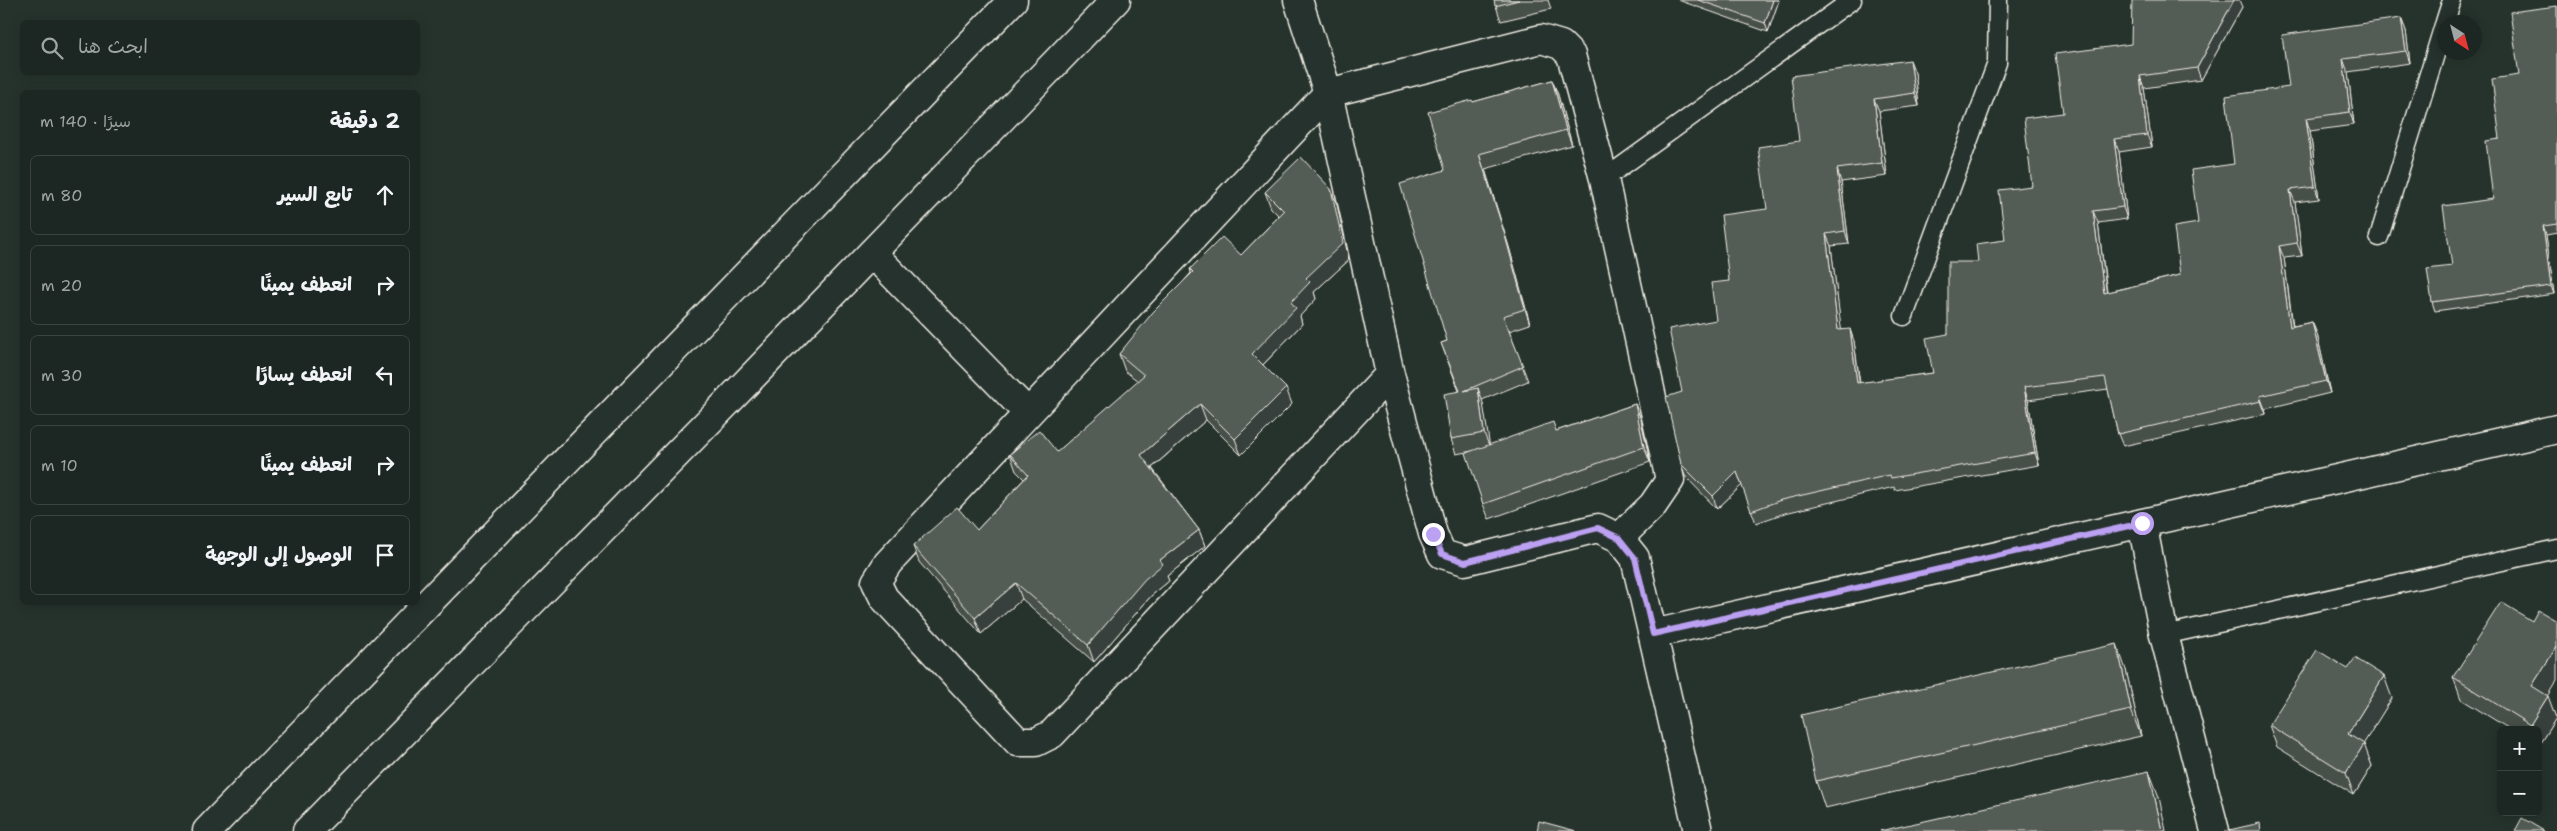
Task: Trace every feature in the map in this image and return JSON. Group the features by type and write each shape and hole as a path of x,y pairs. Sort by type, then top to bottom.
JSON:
{"street":[{"path":"207,831 1013,0"},
{"path":"308,831 1116,0"},
{"path":"1298,0 1328,93 1390,374 1433,534 1442,554 1465,562 1598,528 1619,538 1635,558 1698,831"},
{"path":"1390,374 1052,734 1036,742 1018,742 884,598 876,582 888,563 1328,93 1541,39 1560,44 1570,56 1604,179 1670,480 1653,505 1619,538"},
{"path":"872,253 1028,413"},
{"path":"1653,634 2557,429"},
{"path":"2142,523 2164,635 2215,831"}],"lane":[{"path":"1604,179 1852,0"},
{"path":"1904,316 1997,63 1998,0"},
{"path":"2448,15 2452,0"},
{"path":"2379,237 2437,50"},
{"path":"2164,635 2557,549"}],"building":[{"path":"1494,0 1519,0 1495,6"},
{"path":"1698,0 1773,0 1765,23"},
{"path":"2132,0 2234,0 2197,68 2140,76 2147,135 2114,139 2123,207 2093,211 2104,293 2180,275 2174,227 2198,223 2191,170 2234,164 2226,96 2289,87 2282,35 2401,18 2406,51 2343,59 2350,112 2306,118 2315,187 2290,190 2297,243 2279,246 2290,327 2312,322 2326,381 2260,396 2261,401 2118,434 2105,377 2024,387 2035,453 1891,478 1890,475 1781,500 1751,511 1737,472 1713,496 1681,464 1666,397 1682,392 1669,329 1716,320 1711,283 1729,281 1721,215 1767,209 1758,147 1799,141 1791,76 1910,60 1915,93 1874,99 1882,163 1837,169 1845,231 1826,234 1838,330 1850,329 1857,383 1933,373 1926,338 1948,334 1948,262 1978,262 1976,244 2005,240 1999,190 2032,186 2024,118 2063,113 2055,54 2131,44"},
{"path":"2557,6 2557,224 2543,226 2551,286 2432,302 2427,269 2452,266 2443,206 2493,199 2486,141 2500,139 2492,79 2519,75 2510,12"},
{"path":"1552,80 1566,130 1479,154 1504,232 1525,309 1503,316 1523,366 1464,391 1478,388 1484,433 1451,439 1444,394 1460,391 1441,343 1447,341 1400,184 1445,170 1428,112 1472,100 1473,102"},
{"path":"1301,157 1331,189 1343,243 1306,278 1310,282 1291,302 1296,308 1252,354 1286,388 1235,439 1200,404 1141,455 1199,530 1160,560 1163,564 1145,579 1088,645 1016,583 975,618 913,546 957,507 977,530 1028,475 1010,454 1039,430 1057,452 1144,375 1119,354 1153,312 1193,272 1190,269 1222,237 1241,255 1284,211 1265,192"},
{"path":"1635,404 1644,447 1483,504 1466,453 1553,422 1556,431"},
{"path":"2501,602 2532,621 2538,610 2557,621 2557,646 2532,686 2548,696 2530,725 2453,677"},
{"path":"2117,644 2131,710 1816,781 1801,715"},
{"path":"2317,650 2348,669 2355,658 2384,676 2348,734 2364,744 2346,773 2269,725"},
{"path":"2149,771 2162,831 1880,831"},
{"path":"2522,818 2544,831 2515,831"},
{"path":"1539,821 1576,831 1537,831"},
{"path":"2260,823 2261,831 2225,831"}],"route":[{"path":"1433,534 1442,554 1465,562 1598,528 1619,538 1635,558 1653,634 2142,523"}]}
